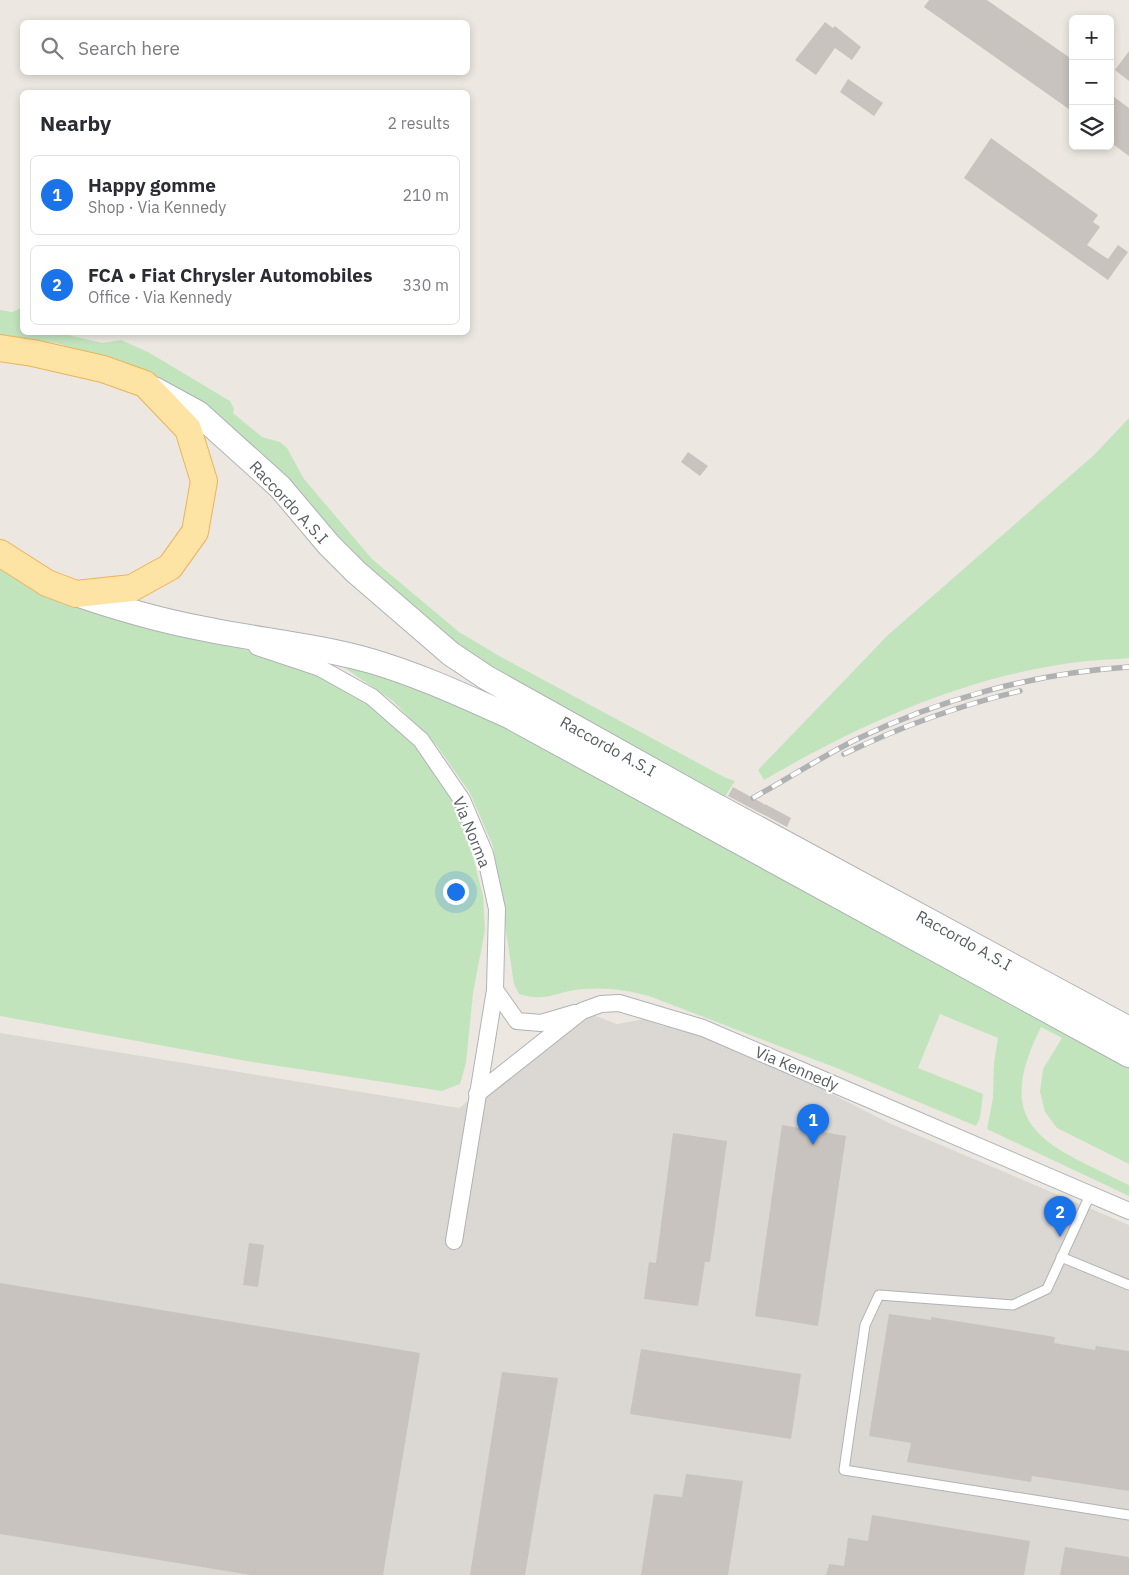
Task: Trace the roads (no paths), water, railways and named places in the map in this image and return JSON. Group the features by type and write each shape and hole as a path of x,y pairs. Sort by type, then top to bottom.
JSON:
{"main road":[{"path":"0,348 33,353 103,369 145,384 188,429 204,481 195,532 170,567 132,588 76,594 47,583 0,553"}],"street":[{"name":"Raccordo A.S.I","path":"145,384 198,413 280,488 329,545 356,572 451,654 487,678 709,802 1129,1029"},
{"name":"Raccordo A.S.I","path":"76,594 122,610 200,628 301,644 371,662 440,686 509,716 1129,1055"},
{"name":"Via Norma","path":"200,628 320,668 372,698 421,740 462,800 485,854 497,909 495,990 454,1241"},
{"path":"495,990 517,1021 540,1023 582,1011"},
{"name":"Via Kennedy","path":"477,1094 582,1011 601,1004 619,1003 703,1028 1129,1211"}],"lane":[{"path":"1090,1195 1047,1288 1013,1305 879,1295 865,1325 844,1470 1129,1515"},
{"path":"1061,1256 1129,1285"}],"railway":[{"path":"753,798 855,740 887,725 954,700 989,690 1058,675 1129,667"},
{"path":"844,754 930,718 1020,691"}],"place":[{"name":"Happy gomme","path":"813,1145"},
{"name":"FCA • Fiat Chrysler Automobiles","path":"1060,1237"}]}
